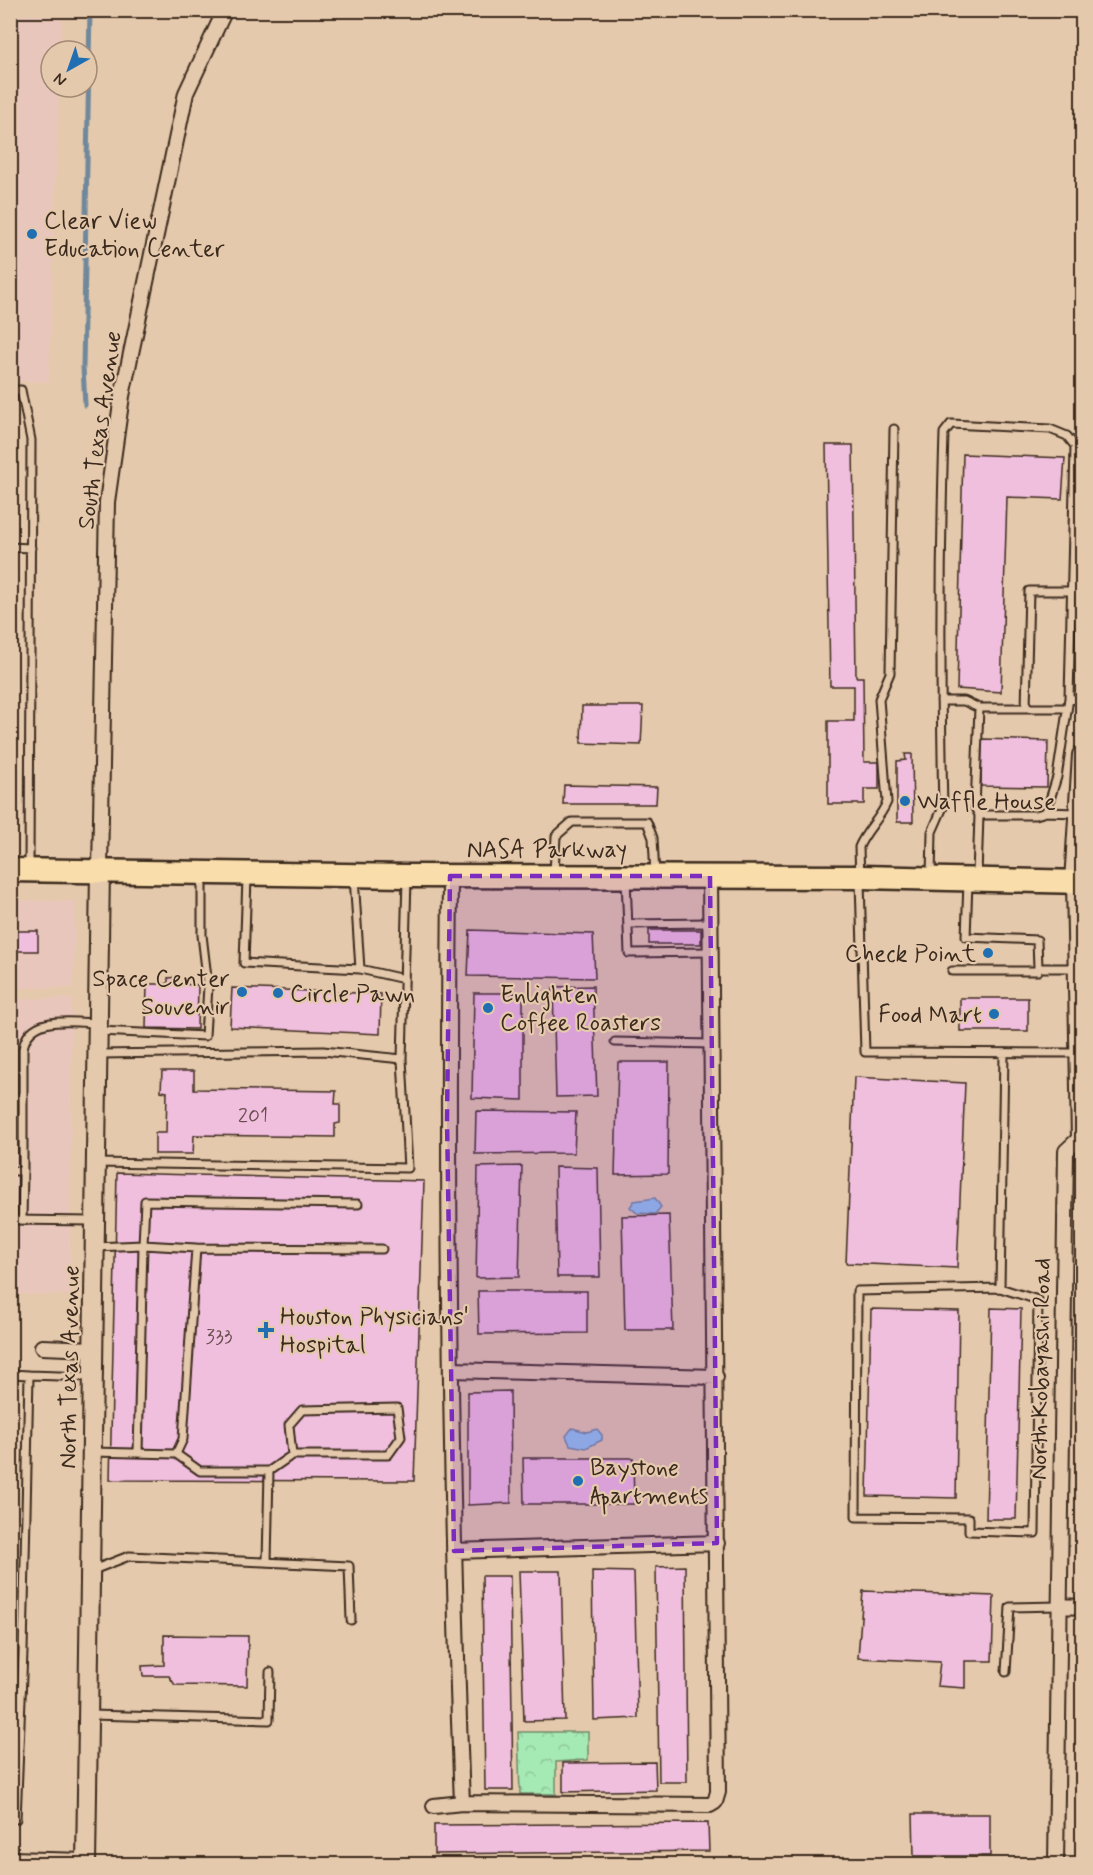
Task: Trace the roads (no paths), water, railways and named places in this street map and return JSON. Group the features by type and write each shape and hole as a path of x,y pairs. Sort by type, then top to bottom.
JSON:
{"main road":[{"name":"NASA Parkway","path":"20,870 407,876 862,877 1078,882"}],"street":[{"name":"South Texas Avenue","path":"100,870 107,502 122,396 186,93 225,10"},
{"path":"1078,882 1078,814 1083,755"},
{"name":"North Texas Avenue","path":"86,1863 100,870"},
{"path":"450,876 447,1120 454,1551 462,1803"},
{"path":"434,1806 462,1803 710,1805 715,1802 718,1792 710,876"},
{"name":"North Kobayashi Road","path":"1056,1864 1066,1151 1081,1136 1076,968 1078,882"},
{"path":"42,1347 93,1349"},
{"path":"451,1370 716,1377"},
{"path":"454,1551 717,1543"},
{"path":"1059,1606 1083,1607"},
{"path":"10,1859 86,1863"}],"lane":[{"path":"10,14 13,10"},
{"path":"10,390 21,390 31,440 31,548 20,870"},
{"path":"931,878 932,832 943,807 940,701 944,433 951,424 1050,429 1067,436 1075,446 1069,698 1057,777 1046,812"},
{"path":"894,429 890,673 879,699 887,802 881,817 866,832 859,847 862,877 865,1052 1078,1053"},
{"path":"10,547 31,548"},
{"path":"1026,708 1029,591 1072,591"},
{"path":"1069,698 1083,701"},
{"path":"940,701 964,701 979,708 1067,708"},
{"path":"979,708 975,808 979,815 966,937 1037,940 1038,968"},
{"path":"979,815 1036,815 1046,812 1078,814"},
{"path":"554,876 556,836 572,822 591,821 647,822 653,838 655,876"},
{"path":"22,1220 23,1049 27,1037 42,1024 205,1036 208,986 202,935 202,872"},
{"path":"247,873 244,963 360,969 404,979"},
{"path":"354,875 360,969"},
{"path":"96,1163 408,1168 402,1059 407,876"},
{"path":"626,876 629,953 674,953 692,948 711,952"},
{"path":"628,924 660,927 710,923"},
{"path":"661,944 661,953"},
{"path":"674,944 674,953"},
{"path":"952,971 1038,971 1038,968 1076,968"},
{"path":"615,1042 712,1044"},
{"path":"98,1054 323,1051 402,1059"},
{"path":"1000,1288 1004,1054"},
{"path":"10,1171 23,1171"},
{"path":"138,1453 145,1201 358,1204"},
{"path":"10,1220 95,1221"},
{"path":"95,1247 143,1245 196,1248 382,1249"},
{"path":"176,1454 183,1439 196,1248"},
{"path":"1000,1288 1038,1300 1035,1533 969,1531 969,1518 856,1517 857,1291 1000,1288"},
{"path":"10,1374 93,1377"},
{"path":"10,1818 16,1819 23,1652 29,1375"},
{"path":"92,1452 176,1454 200,1471 269,1471 292,1455 388,1455 401,1437 397,1408 302,1410 289,1425 292,1455"},
{"path":"267,1562 269,1471"},
{"path":"90,1571 129,1556 349,1566 351,1620"},
{"path":"1006,1672 1010,1607 1059,1606"},
{"path":"88,1714 269,1720 270,1672"}],"water":[{"path":"655,1198 661,1207 655,1214 637,1213 630,1207 634,1201"},
{"path":"572,1428 587,1432 597,1429 602,1435 602,1440 586,1448 570,1445 566,1436"}],"waterway":[{"path":"85,405 83,367 90,10"}],"place":[{"name":"Clear View Education Center","path":"32,234"},
{"name":"Waffle House","path":"905,801"},
{"name":"Check Point","path":"988,953"},
{"name":"Space Center Souvenir","path":"242,992"},
{"name":"Circle Pawn","path":"278,993"},
{"name":"Enlighten Coffee Roasters","path":"488,1008"},
{"name":"Food Mart","path":"994,1014"},
{"name":"Houston Physicians' Hospital","path":"266,1330"},
{"name":"Baystone Apartments","path":"578,1481"}]}
